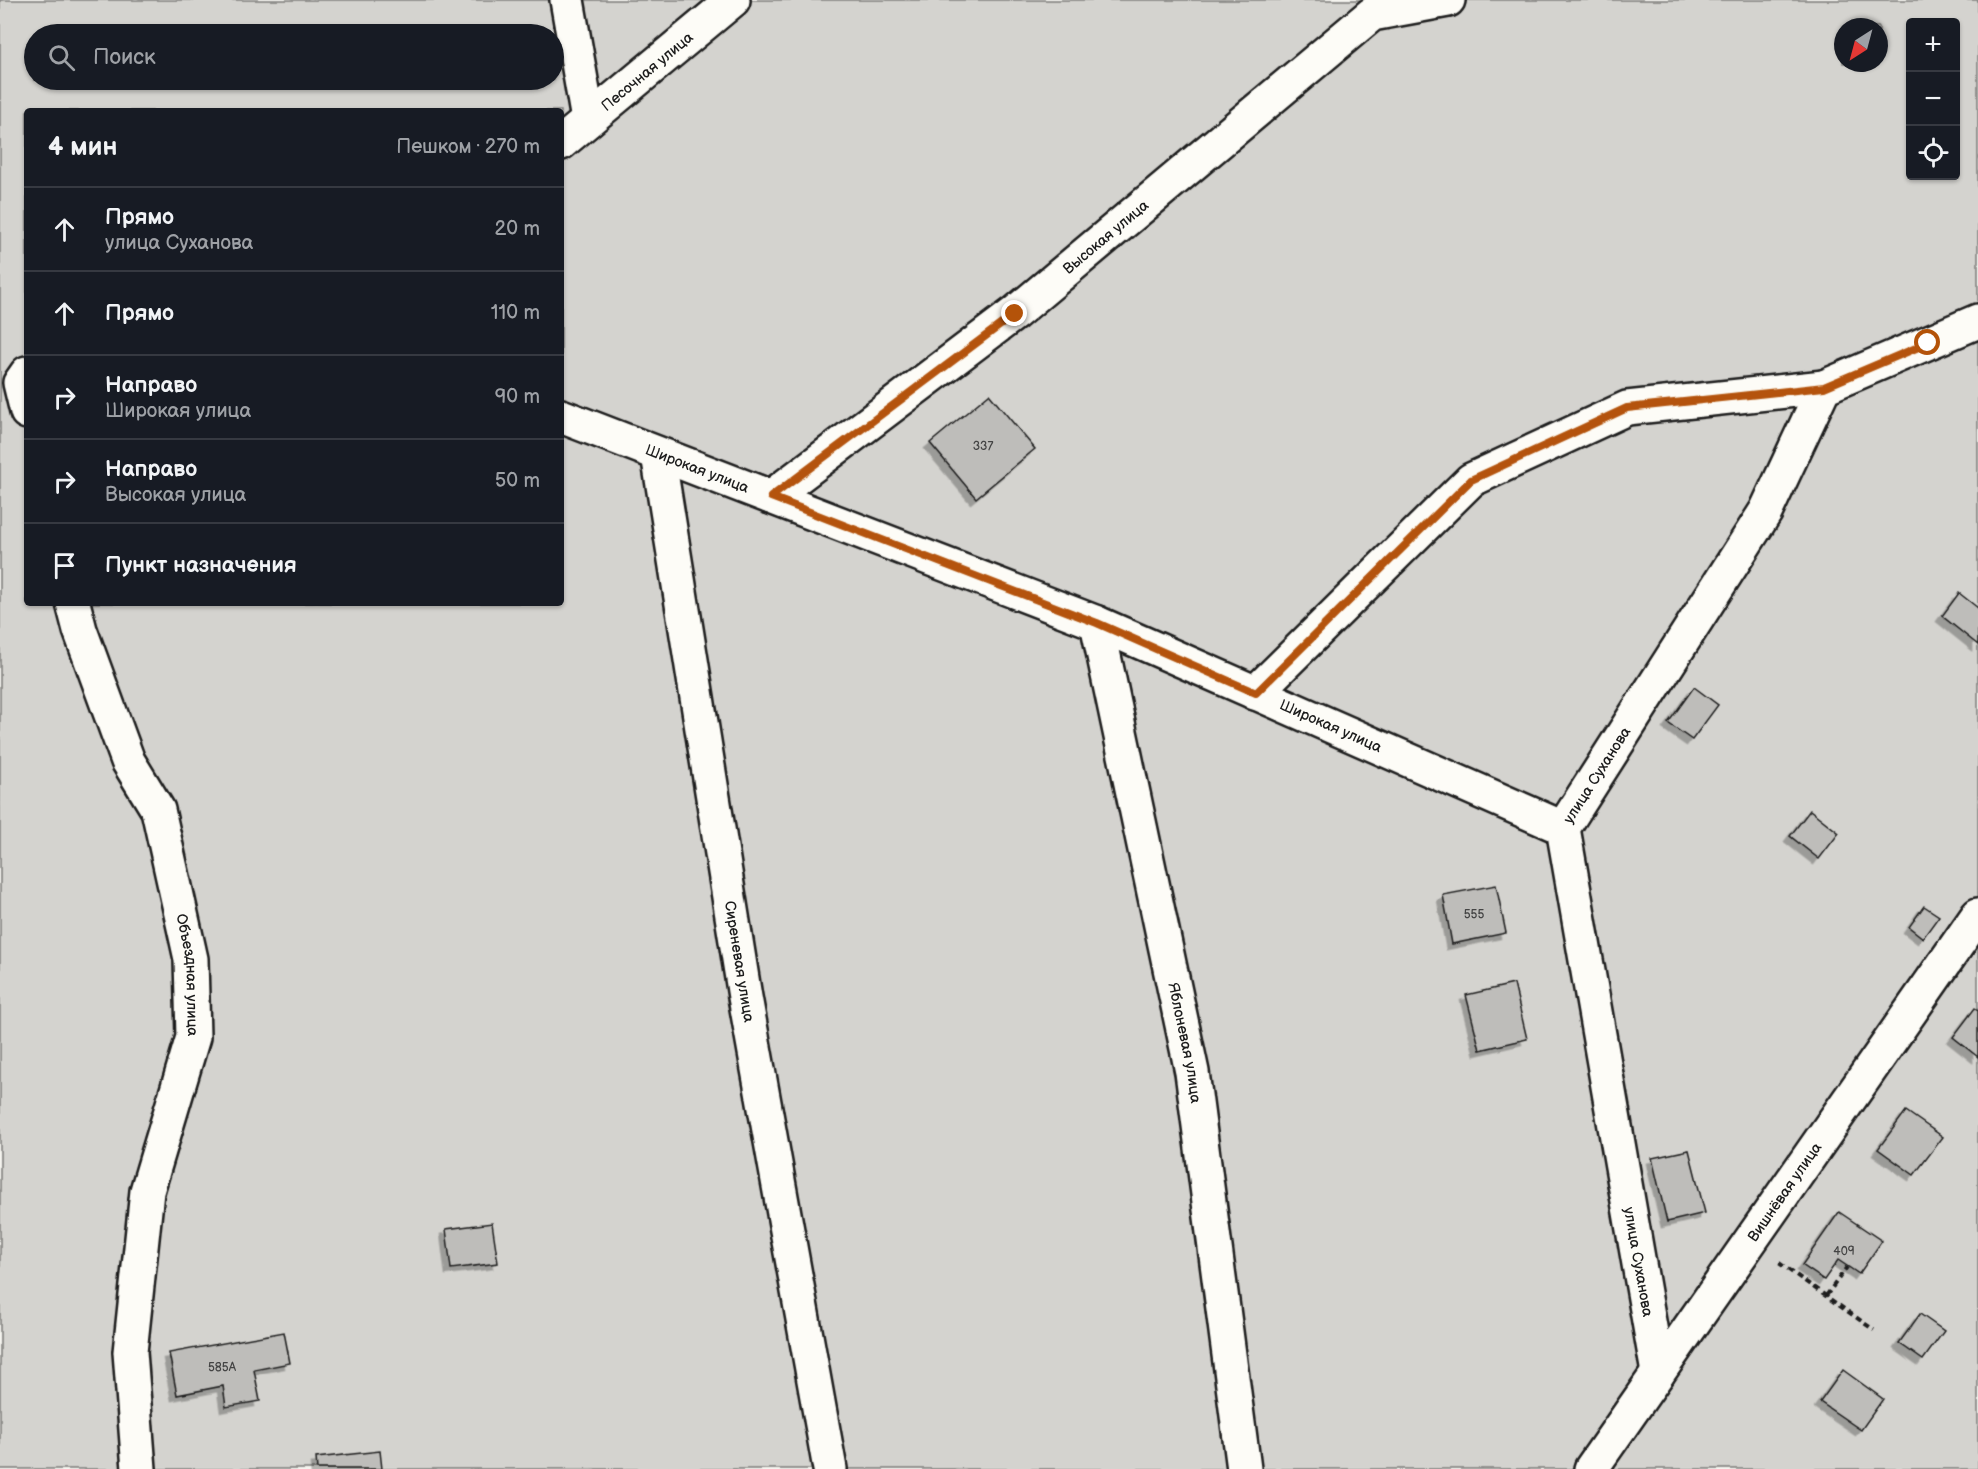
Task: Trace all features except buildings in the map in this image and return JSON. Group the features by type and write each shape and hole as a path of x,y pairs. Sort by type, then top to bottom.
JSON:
{"lane":[{"path":"567,0 588,120"},
{"name":"Песочная улица","path":"564,140 733,0"},
{"name":"Высокая улица","path":"771,497 1015,314 1372,14 1448,0"},
{"path":"1256,693 1471,480 1627,408 1824,387 1978,321"},
{"path":"24,377 20,383 24,400"},
{"name":"улица Суханова","path":"1658,1373 1563,828 1766,511 1824,387"},
{"name":"Широкая улица","path":"564,417 1097,623 1563,828"},
{"name":"Сиреневая улица","path":"658,453 745,997 830,1469"},
{"name":"Объездная улица","path":"74,606 80,630 128,760 158,810 191,959 193,1037 147,1191 130,1352 139,1469"},
{"name":"Яблоневая улица","path":"1097,623 1192,1072 1244,1469"},
{"name":"Вишнёвая улица","path":"1591,1469 1978,915"}],"path":[{"path":"1771,1258 1874,1330"},
{"path":"1826,1296 1847,1266"}],"shaded area":[{"path":"0,0 1978,0 1978,1469 0,1469"}],"route":[{"path":"1015,314 771,497 1097,623 1256,693 1471,480 1627,408 1824,387 1928,343"}]}
